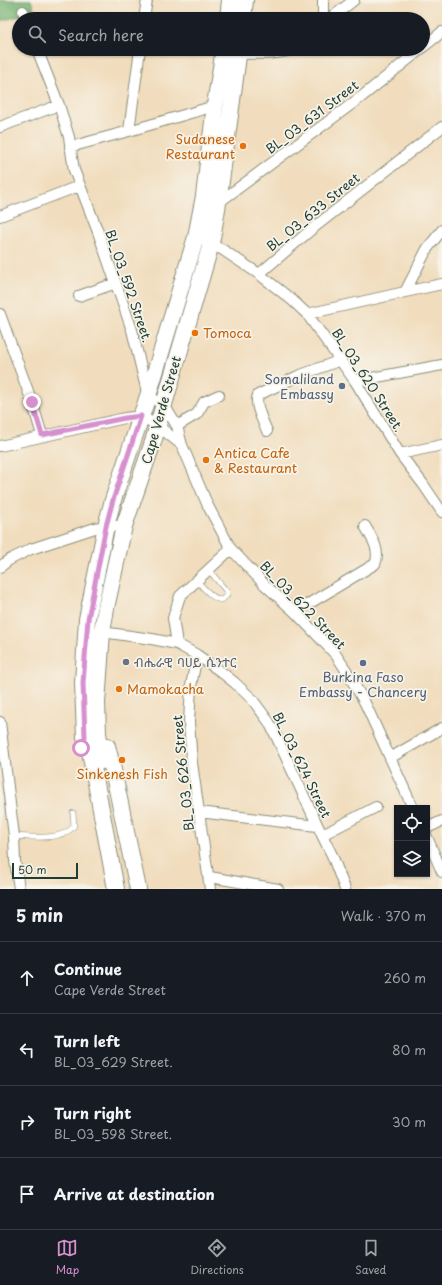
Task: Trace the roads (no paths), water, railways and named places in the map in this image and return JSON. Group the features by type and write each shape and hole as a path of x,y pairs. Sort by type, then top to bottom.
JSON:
{"main road":[{"path":"229,12 230,0"},
{"path":"244,12 246,0"},
{"name":"Cape Verde Street","path":"100,777 85,737 83,683 88,619 106,526 113,500 148,396 196,237 204,196 215,105 232,56"},
{"name":"Cape Verde Street","path":"100,777 98,682 102,632 124,526 143,474 158,426 211,244 232,104 234,56"},
{"path":"98,726 106,743 113,770 138,889"},
{"path":"85,737 81,748 82,759 106,889"},
{"path":"100,777 116,889"},
{"path":"100,777 125,889"}],"street":[{"path":"145,12 147,0"},
{"path":"323,0 323,12"},
{"path":"339,12 354,0"},
{"name":"BL_03_631 Street","path":"430,42 442,32"},
{"name":"BL_03_592 Street.","path":"40,56 59,105 69,136 74,170 79,186 116,283 132,330 148,396"},
{"path":"129,131 139,56"},
{"name":"BL_03_631 Street","path":"218,203 360,98 412,56"},
{"path":"70,147 215,105 232,104"},
{"path":"0,127 59,105"},
{"name":"BL_03_633 Street","path":"259,274 312,229 442,127"},
{"path":"0,216 79,186"},
{"path":"405,292 427,249 442,230"},
{"path":"196,237 211,244 259,274"},
{"name":"BL_03_620 Street.","path":"259,274 307,314 355,381 400,454 442,512"},
{"path":"79,296 116,283"},
{"path":"307,314 442,284"},
{"path":"0,314 32,402 42,435"},
{"path":"267,431 257,399 258,395 298,376 340,360"},
{"path":"355,381 442,365"},
{"path":"177,426 197,414 204,402 219,395"},
{"path":"148,396 164,405"},
{"name":"BL_03_622 Street","path":"164,405 177,426 182,445 208,506 231,549 336,655 362,698 412,805"},
{"path":"0,446 42,435 141,416 158,426 182,445"},
{"path":"400,454 442,445"},
{"path":"0,567 9,560 31,549 95,528 106,526 124,526"},
{"path":"295,612 375,564 377,560 376,547 365,526"},
{"path":"177,644 173,618 180,596 231,549"},
{"name":"BL_03_624 Street","path":"102,632 177,644 197,655 235,682 252,698 269,722 332,855 345,889"},
{"name":"BL_03_626 Street","path":"197,655 191,686 189,722 199,812 210,877 210,889"},
{"path":"0,722 19,889"},
{"path":"390,758 442,728"},
{"path":"199,812 320,831 376,807"},
{"path":"430,827 442,821"},
{"path":"429,841 442,872"},
{"path":"210,877 278,889"}],"lane":[{"path":"196,580 219,600 222,600 228,595 208,569"},
{"path":"14,836 40,837 60,835 70,831 74,826 73,813"}],"place":[{"name":"Sudanese Restaurant","path":"243,146"},
{"name":"Tomoca","path":"195,333"},
{"name":"Somaliland Embassy","path":"342,386"},
{"name":"Antica Cafe & Restaurant","path":"206,460"},
{"name":"ብሔራዊ ባሀይ ሴንተር","path":"126,662"},
{"name":"Burkina Faso Embassy - Chancery","path":"363,663"},
{"name":"Mamokacha","path":"119,689"},
{"name":"Sinkenesh Fish","path":"122,760"}]}
